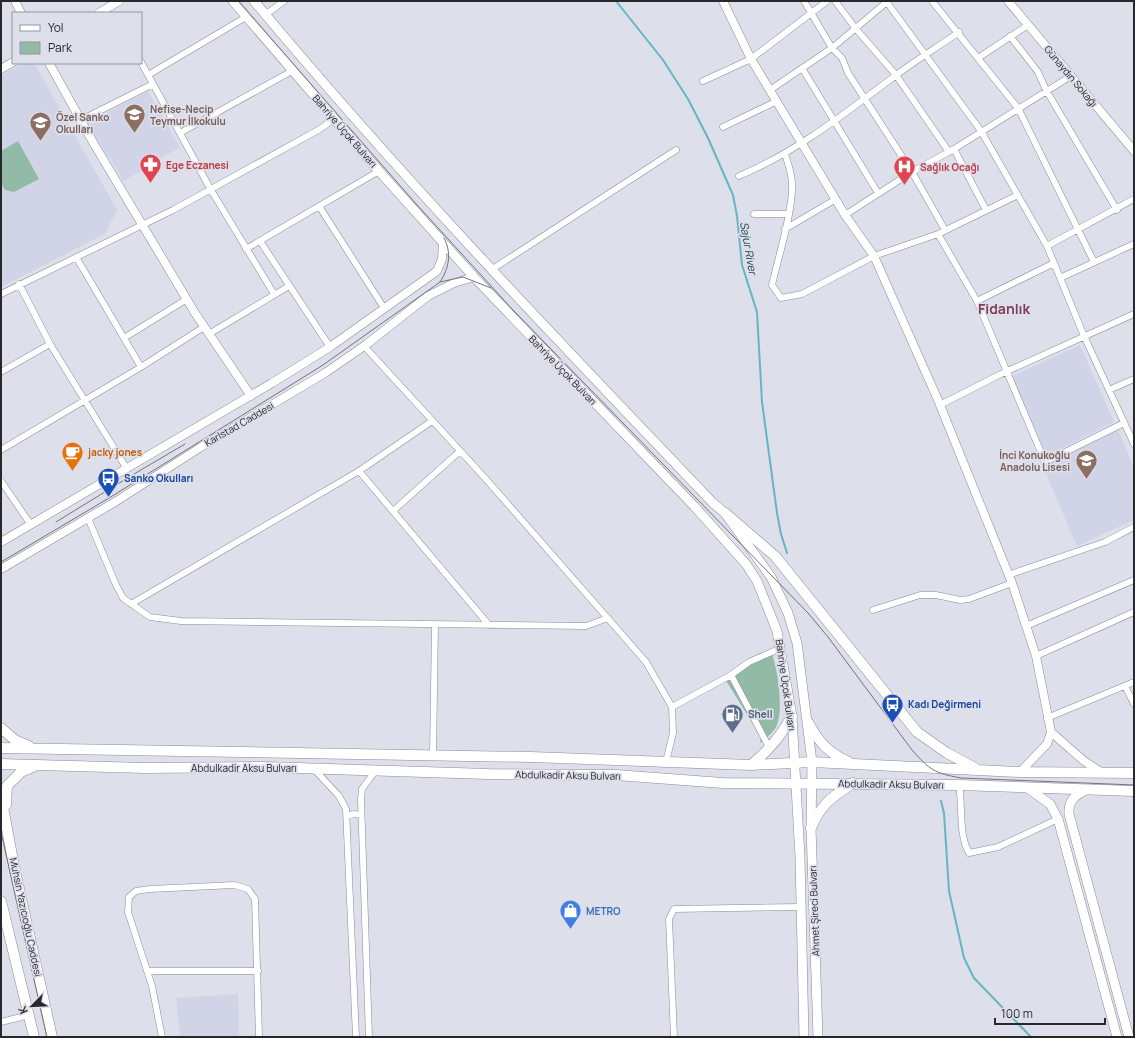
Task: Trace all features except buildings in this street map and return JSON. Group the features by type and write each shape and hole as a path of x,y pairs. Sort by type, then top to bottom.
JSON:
{"main road":[{"name":"Bahriye Üçok Bulvarı","path":"233,1 292,71 443,243 694,506 746,564 758,581 777,630 792,716 802,907 804,1037"},
{"name":"Bahriye Üçok Bulvarı","path":"254,1 491,270 725,513 764,565 788,613 797,643 808,722 812,762 812,784"},
{"path":"725,513 775,556 917,732 947,753 978,769"},
{"path":"751,764 770,749 780,738 792,716"},
{"path":"808,722 822,745 841,758 856,765"},
{"path":"1,728 15,740 24,745 40,749"},
{"name":"Abdulkadir Aksu Bulvarı","path":"1,748 433,755 751,764 812,762 1020,772 1134,773"},
{"name":"Abdulkadir Aksu Bulvarı","path":"1,764 312,768 488,774 616,775 723,782 959,785 1134,791"},
{"path":"6,823 7,786 21,772 38,765"},
{"path":"811,828 817,813 822,807 853,783"},
{"name":"Ahmet Şireci Bulvarı","path":"812,784 811,828 818,1037"},
{"path":"1029,788 1042,796 1050,804 1056,815 1118,1037"},
{"path":"1088,789 1072,799 1068,806 1129,1037"},
{"name":"Muhsin Yazıcıoğlu Caddesi","path":"1,797 14,866 52,1037"},
{"path":"1056,815 1060,806 1068,806"},
{"name":"Muhsin Yazıcıoğlu Caddesi","path":"1,903 34,1037"}],"street":[{"path":"15,1 20,12"},
{"path":"112,10 119,1"},
{"path":"265,15 284,1"},
{"path":"723,1 751,59 845,215 874,256 940,404 1010,579 1036,656 1047,718 1051,732 1084,761 1101,772"},
{"path":"804,1 832,48 842,58 848,73 912,172 945,230"},
{"path":"703,81 751,59 827,1"},
{"path":"835,1 856,29 896,75 951,150 986,210"},
{"path":"770,90 832,48 887,1 981,131 1047,246 1084,336 1108,390 1134,442"},
{"path":"932,1 959,32 1018,108 1094,262"},
{"name":"Günaydın Sokağı","path":"1008,1 1134,151"},
{"path":"148,75 246,17"},
{"path":"978,58 1028,25"},
{"path":"738,176 785,154 803,143 835,122 896,75 927,56 959,32"},
{"path":"1010,36 1038,72 1046,90 1117,210"},
{"path":"1,69 12,63"},
{"path":"50,64 187,299 251,396"},
{"path":"142,64 211,190 274,294"},
{"path":"802,68 878,192"},
{"path":"180,133 292,71"},
{"path":"845,215 878,192 951,150 1046,90 1071,76"},
{"path":"81,120 153,84"},
{"path":"723,127 777,101"},
{"path":"1,294 211,190 320,129 334,119"},
{"path":"491,270 676,150"},
{"path":"785,154 790,170 792,190 772,285 781,298 802,294 874,256 938,234 1018,195"},
{"path":"246,249 379,171"},
{"path":"785,229 836,199"},
{"path":"1047,246 1117,210 1134,199"},
{"path":"319,206 384,308"},
{"path":"754,214 788,214"},
{"path":"938,234 977,301 1008,371 1045,462 1124,423"},
{"path":"260,241 330,347"},
{"name":"Karlstad Caddesi","path":"1,542 31,526 251,396 330,347 437,271 442,259 443,243"},
{"path":"1060,278 1134,244"},
{"path":"76,257 141,367"},
{"path":"977,301 1054,263"},
{"name":"Karlstad Caddesi","path":"1,569 88,518 201,447 325,373 364,346 428,296 454,283 474,277"},
{"path":"19,284 50,344 127,469"},
{"path":"1,450 141,367 289,286"},
{"path":"124,338 187,299"},
{"path":"940,404 1008,371 1134,314"},
{"path":"1,372 50,344"},
{"path":"364,346 460,451 646,662 672,707 672,733 666,762"},
{"path":"1108,390 1134,379"},
{"path":"131,604 358,471 432,421"},
{"path":"393,511 460,451"},
{"path":"358,471 489,625"},
{"path":"1,481 31,526"},
{"path":"88,518 116,585 123,598 150,617 181,621 586,626 608,618"},
{"path":"873,610 920,595 936,595 960,600 969,599 1010,579 1105,542 1134,527"},
{"path":"1026,626 1134,580"},
{"path":"1036,656 1134,612"},
{"path":"433,755 435,624"},
{"path":"672,707 731,675 749,662 781,648"},
{"path":"731,675 770,749"},
{"path":"1047,718 1134,682"},
{"path":"1125,686 1134,704"},
{"path":"1020,772 1047,744 1051,732"},
{"path":"312,768 342,799 347,816 356,1037"},
{"path":"369,1037 361,815 362,789 376,770"},
{"path":"959,785 962,801 963,836 969,852 998,847 1056,815"},
{"path":"347,816 354,814 361,815"},
{"path":"162,1037 147,971 128,912 129,897 136,891 150,888 234,885 248,889 255,899 259,1037"},
{"path":"674,1037 668,919 674,909 802,907"},
{"path":"147,971 258,971"},
{"path":"1,1022 29,1015"}],"shaded area":[{"name":"Özel Sanko Okulları","path":"21,64 35,64 117,210 105,234 1,287 1,76"},
{"name":"Nefise-Necip Teymur İlkokulu","path":"148,91 180,147 124,181 87,123"},
{"path":"1080,345 1114,422 1046,456 1012,376"},
{"path":"1118,430 1134,468 1134,520 1077,546 1043,467"},
{"path":"238,994 239,1037 180,1037 176,998"}],"green space":[{"path":"18,141 39,179 14,192 5,190 1,183 1,151"},
{"path":"771,652 778,678 780,711 775,729 760,743 761,737 725,679"}],"waterway":[{"name":"Sajur River","path":"616,1 663,60 688,99 708,138 733,195 737,216 742,265 757,312 762,402 777,513 781,534 787,553"},
{"path":"941,801 944,813 949,891 964,958 974,978 1031,1037"}],"tram line":[{"path":"238,1 418,206 513,310 808,613 828,637 912,750 923,762 933,770 961,778 1134,785"},
{"path":"1,562 109,498 323,365 440,282 446,271 449,255 444,238"},
{"path":"440,282 463,277 491,288"},
{"path":"56,522 185,444"},
{"path":"1,832 47,1037"}],"place":[{"name":"Nefise-Necip Teymur İlkokulu","path":"134,134"},
{"name":"Özel Sanko Okulları","path":"40,142"},
{"name":"Ege Eczanesi","path":"151,184"},
{"name":"Sağlık Ocağı","path":"904,186"},
{"name":"jacky jones","path":"73,472"},
{"name":"İnci Konukoğlu Anadolu Lisesi","path":"1086,480"},
{"name":"Sanko Okulları","path":"109,498"},
{"name":"Kadı Değirmeni","path":"893,724"},
{"name":"Shell","path":"732,734"},
{"name":"METRO","path":"570,930"}],"district":[{"name":"Fidanlık","path":"1004,308"}]}
